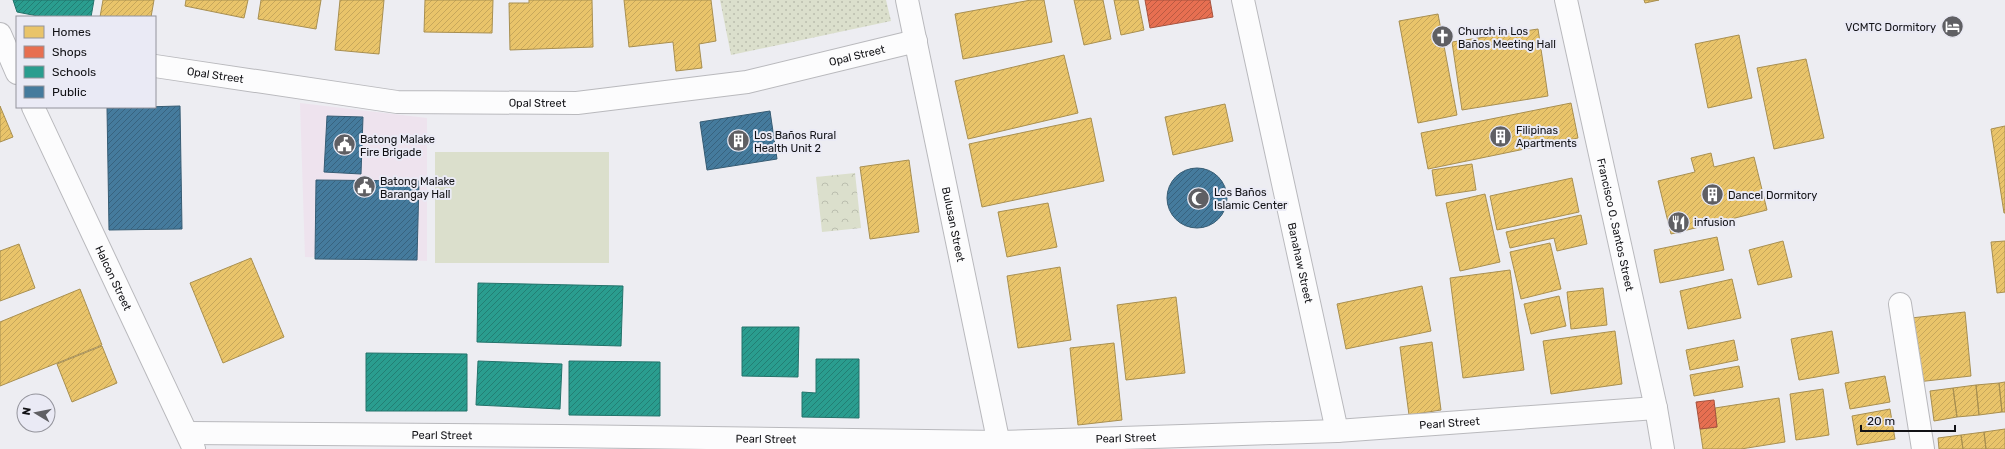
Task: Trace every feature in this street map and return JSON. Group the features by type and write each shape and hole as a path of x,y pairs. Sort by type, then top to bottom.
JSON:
{"street":[{"name":"Bulusan Street","path":"907,0 1000,445"},
{"name":"Banahaw Street","path":"1243,0 1337,431"},
{"name":"Francisco O. Santos Street","path":"1566,0 1656,408 1663,449"},
{"path":"7,40 16,70"},
{"name":"Opal Street","path":"156,66 397,102 577,103 747,82 916,41"},
{"name":"Halcon Street","path":"33,108 122,299 191,441"},
{"path":"1900,304 1923,449"},
{"name":"Pearl Street","path":"191,441 553,436 1000,445 1337,431 1656,408"}],"shaded area":[{"name":"Batong Malake Barangay Hall","path":"300,103 427,118 427,261 305,257"}],"green space":[{"path":"720,0 886,0 891,21 731,55"},
{"path":"435,152 609,152 609,263 435,263"},
{"path":"855,173 861,228 822,232 816,177"}],"building: Homes":[{"path":"103,0 154,0 151,16 100,16"},
{"path":"186,0 248,0 244,18 185,6"},
{"path":"261,0 321,0 316,29 258,19"},
{"path":"340,0 384,0 379,54 335,50"},
{"path":"425,0 493,0 492,33 424,32"},
{"path":"529,0 592,0 593,47 510,50 509,3 529,3"},
{"path":"624,0 711,0 716,41 699,44 702,68 676,71 673,42 629,47"},
{"path":"1031,0 1044,0 1052,42 963,59 955,14"},
{"path":"1074,0 1103,0 1111,39 1084,45"},
{"path":"1114,0 1138,0 1144,30 1121,35"},
{"path":"1644,0 1659,0 1645,3"},
{"path":"1438,14 1457,115 1418,123 1399,21"},
{"path":"1538,29 1548,96 1462,110 1452,42"},
{"path":"1739,35 1752,98 1708,108 1695,44"},
{"path":"1064,55 1078,113 968,139 955,81"},
{"path":"1806,59 1824,138 1774,149 1757,68"},
{"name":"Filipinas Apartments","path":"1571,103 1578,138 1428,169 1421,133"},
{"path":"1225,104 1233,141 1173,155 1165,117"},
{"path":"0,106 13,137 0,142"},
{"path":"1091,118 1104,181 982,207 969,144"},
{"path":"2005,126 2005,213 2004,213 1991,129"},
{"name":"Dancel Dormitory","path":"1711,153 1714,167 1754,157 1767,210 1671,234 1658,181 1695,172 1691,158"},
{"path":"909,160 919,232 870,239 860,167"},
{"path":"1472,164 1476,190 1436,196 1432,170"},
{"path":"1572,178 1579,212 1497,230 1490,196"},
{"path":"1485,194 1500,262 1460,271 1446,203"},
{"path":"1048,203 1057,247 1007,257 998,212"},
{"path":"1581,215 1587,244 1557,251 1554,238 1510,248 1506,232"},
{"path":"1717,237 1724,270 1660,283 1654,250"},
{"path":"1783,241 1792,277 1758,285 1749,250"},
{"path":"2005,241 2005,292 1997,293 1991,242"},
{"path":"1550,243 1561,289 1521,299 1510,252"},
{"path":"19,244 35,288 0,301 0,251"},
{"path":"251,258 284,337 223,363 190,283"},
{"path":"1060,267 1071,340 1018,348 1007,276"},
{"path":"1510,270 1524,370 1463,378 1450,278"},
{"path":"1732,279 1741,318 1688,329 1680,291"},
{"path":"1422,286 1431,331 1346,349 1337,304"},
{"path":"1603,288 1607,325 1571,329 1567,292"},
{"path":"80,289 102,345 0,386 0,322"},
{"path":"1559,296 1566,326 1531,334 1524,304"},
{"path":"1176,297 1185,373 1126,380 1117,305"},
{"path":"1965,312 1971,376 1917,382 1911,318"},
{"path":"1615,331 1622,384 1551,394 1543,341"},
{"path":"1832,331 1839,373 1799,380 1791,339"},
{"path":"1734,340 1738,360 1690,370 1686,350"},
{"path":"1432,342 1441,410 1409,415 1400,347"},
{"path":"1114,343 1122,420 1078,425 1070,348"},
{"path":"102,346 117,383 72,402 57,364"},
{"path":"1739,366 1743,387 1694,396 1690,375"},
{"path":"1885,376 1890,402 1850,409 1845,383"},
{"path":"2005,382 2005,412 2002,412 1999,383"},
{"path":"1999,383 2002,412 1979,415 1976,385"},
{"path":"1976,385 1979,415 1957,417 1953,388"},
{"path":"1953,388 1957,417 1934,421 1930,391"},
{"path":"1823,389 1829,435 1796,440 1790,394"},
{"path":"1779,398 1785,442 1741,449 1703,449 1700,429 1717,427 1715,408"},
{"path":"1890,409 1895,439 1857,445 1852,416"},
{"path":"2005,429 2005,449 1986,449 1984,432"},
{"path":"1984,432 1986,449 1963,449 1961,435"},
{"path":"1961,435 1963,449 1939,449 1938,438"}],"building: Shops":[{"path":"1145,0 1210,0 1213,17 1150,28"},
{"path":"1714,400 1717,427 1700,429 1696,402"}],"building: Schools":[{"path":"13,0 94,0 91,16 38,16 17,12"},
{"path":"478,283 623,286 621,346 477,342"},
{"path":"742,327 799,327 798,377 742,376"},
{"path":"366,353 467,354 467,411 366,411"},
{"path":"816,359 859,359 859,418 802,417 802,392 816,393"},
{"path":"478,361 562,364 560,409 476,405"},
{"path":"569,361 660,362 660,416 569,415"}],"building: Public":[{"path":"180,106 182,229 109,230 107,108 156,108 156,107"},
{"name":"Los Baños Rural Health Unit 2","path":"770,111 777,159 707,170 700,122"},
{"path":"327,116 363,117 361,174 324,172"},
{"name":"Los Baños Islamic Center","path":"1197,168 1214,173 1222,181 1227,198 1222,215 1214,223 1197,228 1180,223 1172,215 1167,198 1172,181 1180,173"},
{"path":"316,180 419,181 417,260 315,259"}],"place":[{"name":"VCMTC Dormitory","path":"1952,27"},
{"name":"Church in Los Baños Meeting Hall","path":"1442,37"},
{"name":"Filipinas Apartments","path":"1500,136"},
{"name":"Los Baños Rural Health Unit 2","path":"739,141"},
{"name":"Batong Malake Fire Brigade","path":"345,145"},
{"name":"Batong Malake Barangay Hall","path":"365,187"},
{"name":"Dancel Dormitory","path":"1712,195"},
{"name":"Los Baños Islamic Center","path":"1198,198"},
{"name":"infusion","path":"1678,222"}]}
